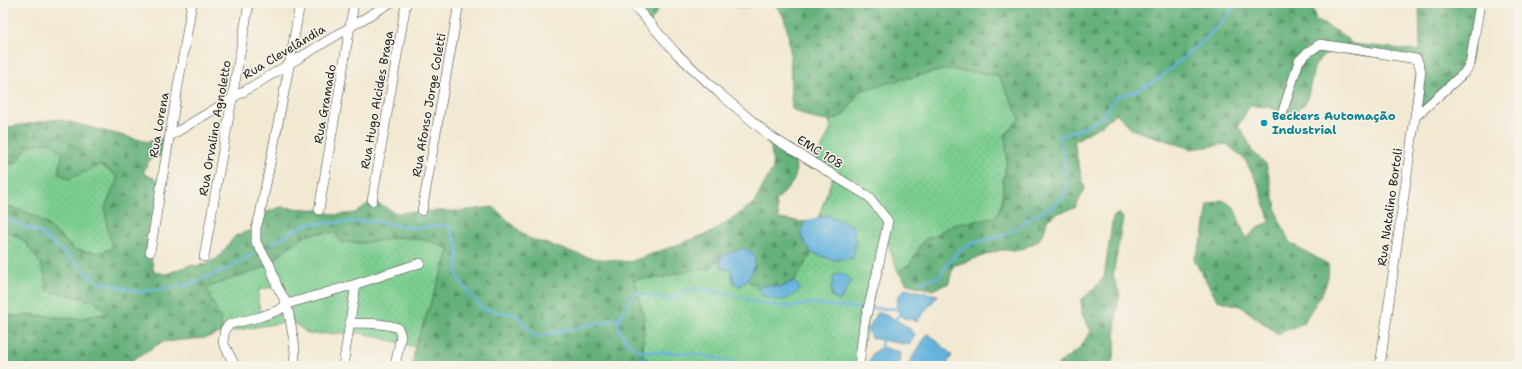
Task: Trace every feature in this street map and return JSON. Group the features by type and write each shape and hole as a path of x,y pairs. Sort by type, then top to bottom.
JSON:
{"street":[{"name":"Rua Lorena","path":"150,252 192,3"},
{"name":"Rua Orvalino Agnoletto","path":"204,257 249,3"},
{"path":"294,366 294,341 287,304 277,286 270,265 256,242 256,228 290,62 300,3"},
{"name":"Rua Gramado","path":"319,210 354,3"},
{"name":"Rua Clevelândia","path":"170,136 232,97 390,3"},
{"name":"Rua Hugo Alcides Braga","path":"372,201 406,3"},
{"name":"Rua Afonso Jorge Coletti","path":"422,211 459,3"},
{"name":"EMC 108","path":"632,3 676,53 770,136 869,197 888,220 864,324 859,366"},
{"path":"1415,117 1465,72 1470,64 1480,3"},
{"name":"Rua Natalino Bortoli","path":"1282,114 1299,61 1320,44 1417,59 1421,71 1380,366"},
{"path":"235,366 223,342 225,329 230,324 260,317 279,310 287,304 356,284 420,263"},
{"path":"343,366 356,284"},
{"path":"350,323 381,324 398,328 400,336 395,366"}],"green space":[{"path":"632,3 662,3 650,24"},
{"path":"728,3 760,3 743,8"},
{"path":"772,3 1312,3 1316,21 1340,33 1352,44 1420,51 1419,3 1480,3 1470,64 1415,117 1417,59 1385,54 1370,56 1333,51 1320,58 1314,68 1307,101 1290,117 1269,107 1250,106 1238,126 1248,141 1252,151 1266,164 1279,220 1290,243 1328,264 1325,288 1304,323 1278,334 1240,306 1217,300 1194,260 1203,237 1208,204 1222,200 1234,207 1246,239 1258,227 1270,222 1259,186 1245,160 1227,144 1192,149 1131,129 1116,113 1102,125 1074,141 1085,189 1075,208 1058,213 1047,220 1044,232 1038,241 1021,250 1000,250 953,266 949,283 932,290 907,284 898,272 911,263 923,241 956,224 984,220 997,215 1002,202 1003,181 1007,159 1005,135 1020,118 998,75 947,69 859,91 847,111 837,119 817,120 804,115 792,109 790,47 786,24 782,14"},
{"path":"947,69 998,75 1020,118 1005,135 1007,159 1003,181 1002,202 997,215 984,220 956,224 923,241 911,263 898,272 885,235 859,366 708,366 702,364 685,364 666,360 656,364 643,356 644,316 634,279 660,278 690,270 710,269 719,258 722,268 731,270 733,280 740,286 747,280 759,290 763,297 800,289 794,281 812,253 834,260 827,215 818,218 834,174 815,163 831,128 829,121 844,115 859,91 882,84"},
{"path":"58,119 148,142 170,136 167,154 150,159 143,173 162,182 150,252 154,272 166,274 190,265 198,266 217,259 235,236 256,228 260,215 280,207 319,210 335,215 355,213 372,201 397,213 422,211 461,211 493,207 528,238 591,258 630,262 712,232 754,203 773,168 770,136 792,149 796,167 796,173 792,183 776,201 779,219 804,222 801,236 812,253 794,281 781,287 765,285 759,290 747,280 755,267 719,258 710,269 690,270 660,278 634,279 644,316 643,356 633,361 631,366 412,366 415,347 450,249 426,240 400,237 364,243 342,242 334,232 310,234 287,248 270,265 206,288 220,317 221,333 205,338 162,342 129,362 129,366 3,366 3,316 31,315 78,319 108,313 94,301 46,290 45,277 41,263 23,240 3,230 3,204 33,215 48,225 75,250 99,253 113,248 108,231 105,208 118,177 101,165 69,179 58,173 63,153 51,142 30,145 14,164 3,162 3,128"},
{"path":"51,142 63,153 101,165 118,177 105,208 108,231 113,248 99,253 75,250 48,225 33,215 3,204 3,162 14,164 30,145"},
{"path":"1119,213 1123,218 1113,276 1120,295 1116,315 1115,350 1111,366 1058,366 1058,364 1079,349 1091,331 1082,314 1081,300 1093,290 1104,277 1113,217"},
{"path":"3,230 23,240 41,263 47,290 94,301 108,313 78,319 31,315 3,316"},
{"path":"334,232 342,242 364,243 400,237 426,240 450,249 415,347 362,333 309,334 291,321 221,333 206,288 270,265 287,248 310,234","holes":["277,286 288,311 272,316 262,315 258,302 259,290"]}],"water":[{"path":"827,215 852,225 856,240 853,258 834,260 812,253 801,236 804,222"},
{"path":"747,248 755,257 754,266 747,280 740,286 734,283 731,270 722,268 719,258 731,252"},
{"path":"841,273 852,280 840,301 832,297 831,289 834,275"},
{"path":"794,281 800,289 786,299 773,300 765,296 759,290 765,285 781,287"},
{"path":"905,289 938,295 917,321 903,318 896,308 898,296"},
{"path":"877,312 898,321 915,334 909,345 871,338 868,330"},
{"path":"928,333 952,355 946,366 907,366"},
{"path":"881,347 900,352 899,366 867,366 873,353"},
{"path":"643,356 656,364 666,360 685,364 687,366 631,366 633,361"}],"waterway":[{"path":"919,282 938,278 959,250 976,242 1003,236 1035,215 1057,204 1067,192 1060,136 1087,126 1103,116 1117,96 1136,91 1157,80 1201,43 1225,19 1236,3"},
{"path":"3,217 40,233 97,281 140,292 188,285 229,268 252,255"},
{"path":"271,244 306,224 371,221 415,228 448,225 458,247 457,277 473,298 483,309 517,315 535,337 619,319 635,292 667,300 693,288 723,293 765,304 794,307 811,303 839,307 899,309"},
{"path":"894,321 901,312"},
{"path":"619,319 619,329 627,342 640,351 696,354 754,366"},
{"path":"881,350 882,337"}],"place":[{"name":"Beckers Automação Industrial","path":"1264,123"}]}
